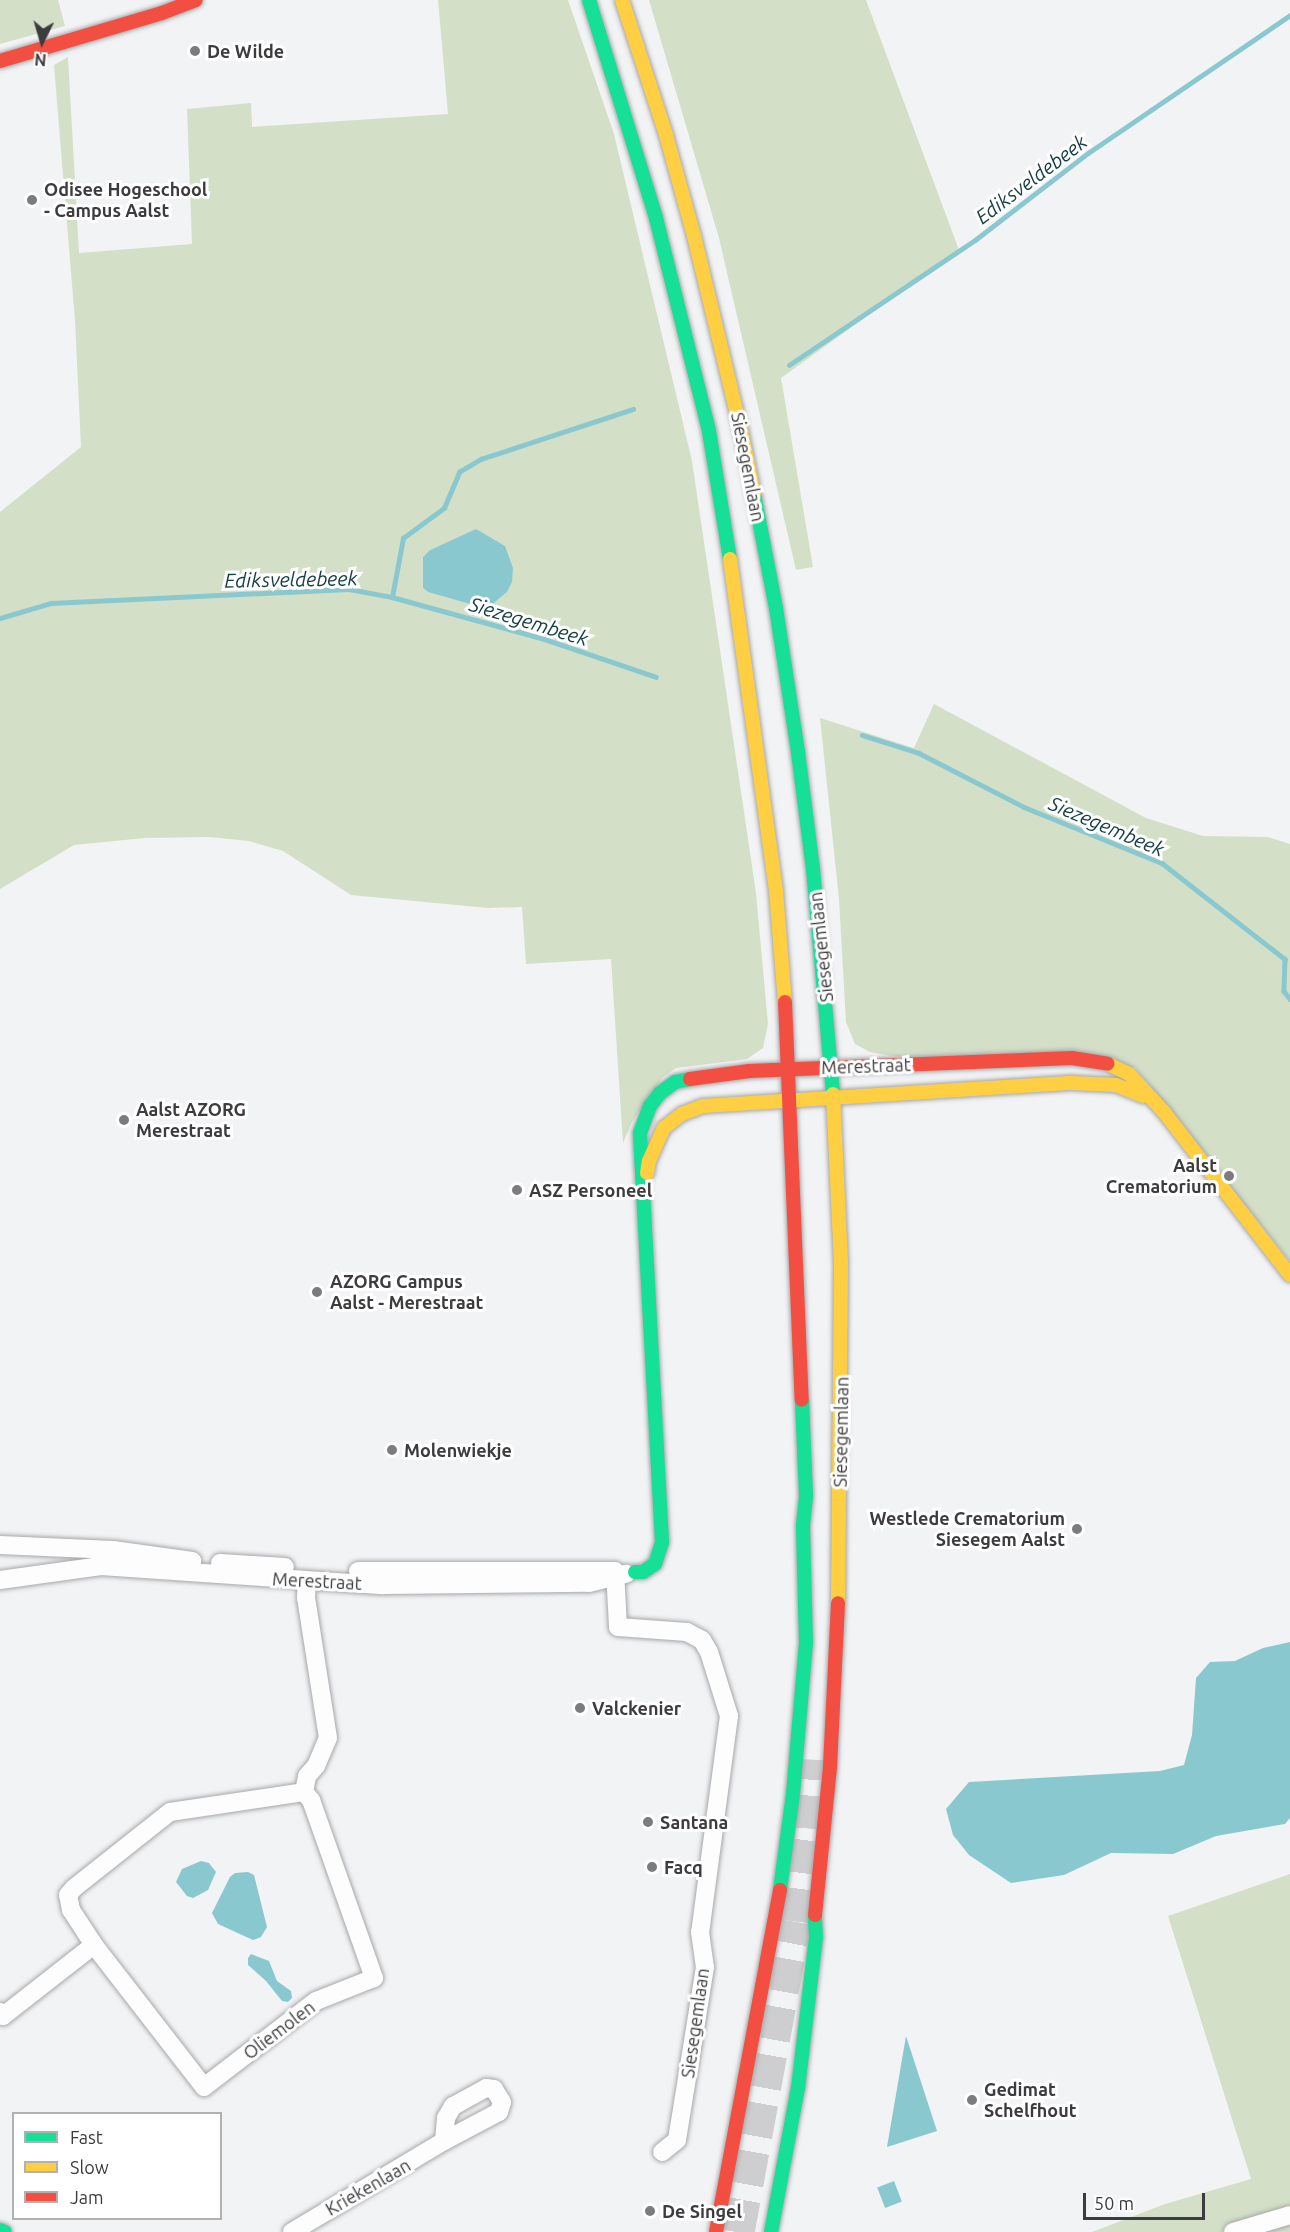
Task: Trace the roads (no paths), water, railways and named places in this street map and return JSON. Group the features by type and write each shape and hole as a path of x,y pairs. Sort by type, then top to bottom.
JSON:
{"main road":[{"path":"0,61 129,23 196,0"},
{"name":"Siesegemlaan","path":"590,0 656,218 709,430 739,612 776,891 788,1023 788,1070 807,1496 803,1525 806,1643 793,1794 778,1902 716,2232"},
{"name":"Siesegemlaan","path":"622,0 672,157 741,430 776,608 798,752 813,869 832,1068 841,1261 839,1536 830,1767 815,1915 816,1937 798,2088 771,2232"},
{"name":"Merestraat","path":"635,1572 643,1572 655,1564 662,1542 639,1150 640,1133 645,1116 660,1093 687,1078 832,1068 1090,1059 1107,1063 1129,1074 1164,1112 1290,1275"},
{"name":"Merestraat","path":"643,1194 656,1144 664,1128 682,1114 703,1106 1072,1083 1116,1085 1139,1093 1164,1112"},
{"path":"0,2230 5,2232"}],"street":[{"name":"Merestraat","path":"0,1545 112,1550 188,1561 371,1572 614,1574 635,1572"},
{"name":"Merestraat","path":"0,1580 100,1566 383,1585 578,1583 614,1574"},
{"name":"Siesegemlaan","path":"614,1574 618,1627 687,1632 702,1640 709,1652 729,1716 700,1932 705,1967 677,2140 662,2152"},
{"path":"304,1792 307,1776 316,1766 328,1738 306,1598 307,1581"},
{"name":"Oliemolen","path":"304,1792 311,1800 374,1978 316,2001 204,2087 94,1946 69,1907 67,1898 70,1893 170,1812 304,1792"},
{"path":"0,2012 3,2016 94,1946"},
{"name":"Kriekenlaan","path":"292,2232 444,2141"},
{"path":"1233,2232 1290,2215"}],"water":[{"path":"476,529 505,546 513,568 512,582 507,592 487,609 428,592 423,588 423,557 430,550"},
{"path":"1290,1642 1290,1818 1285,1824 1216,1836 1173,1854 1111,1853 1064,1875 1011,1883 969,1855 953,1835 946,1809 969,1782 1160,1771 1184,1765 1192,1735 1196,1678 1210,1662 1235,1661 1263,1648"},
{"path":"201,1861 209,1863 216,1872 208,1890 193,1898 187,1896 176,1882 182,1869"},
{"path":"248,1872 254,1875 267,1927 261,1937 253,1940 218,1924 212,1913 230,1877 235,1873"},
{"path":"251,1954 269,1961 277,1981 291,1991 292,1998 288,2002 282,2001 266,1981 248,1965 248,1958"},
{"path":"906,2036 937,2131 887,2147"},
{"path":"894,2181 902,2202 885,2208 877,2187"}],"waterway":[{"name":"Ediksveldebeek","path":"789,365 975,240 1088,153 1290,15"},
{"name":"Ediksveldebeek","path":"392,597 403,538 444,508 459,472 481,459 633,409"},
{"name":"Ediksveldebeek","path":"0,618 51,603 349,589 392,597 544,639 656,677"},
{"name":"Siezegembeek","path":"862,735 919,753 1024,807 1162,863 1285,959 1284,991 1290,999"}],"tunnel":[{"path":"738,2232 795,1921 807,1828 811,1759"}],"place":[{"name":"De Wilde","path":"195,51"},
{"name":"Odisee Hogeschool - Campus Aalst","path":"32,200"},
{"name":"Aalst AZORG Merestraat","path":"124,1120"},
{"name":"Aalst Crematorium","path":"1229,1176"},
{"name":"ASZ Personeel","path":"517,1190"},
{"name":"AZORG Campus Aalst - Merestraat","path":"317,1292"},
{"name":"Molenwiekje","path":"392,1450"},
{"name":"Westlede Crematorium Siesegem Aalst","path":"1077,1529"},
{"name":"Valckenier","path":"580,1708"},
{"name":"Santana","path":"648,1822"},
{"name":"Facq","path":"652,1867"},
{"name":"Gedimat Schelfhout","path":"972,2100"},
{"name":"De Singel","path":"650,2211"}]}
